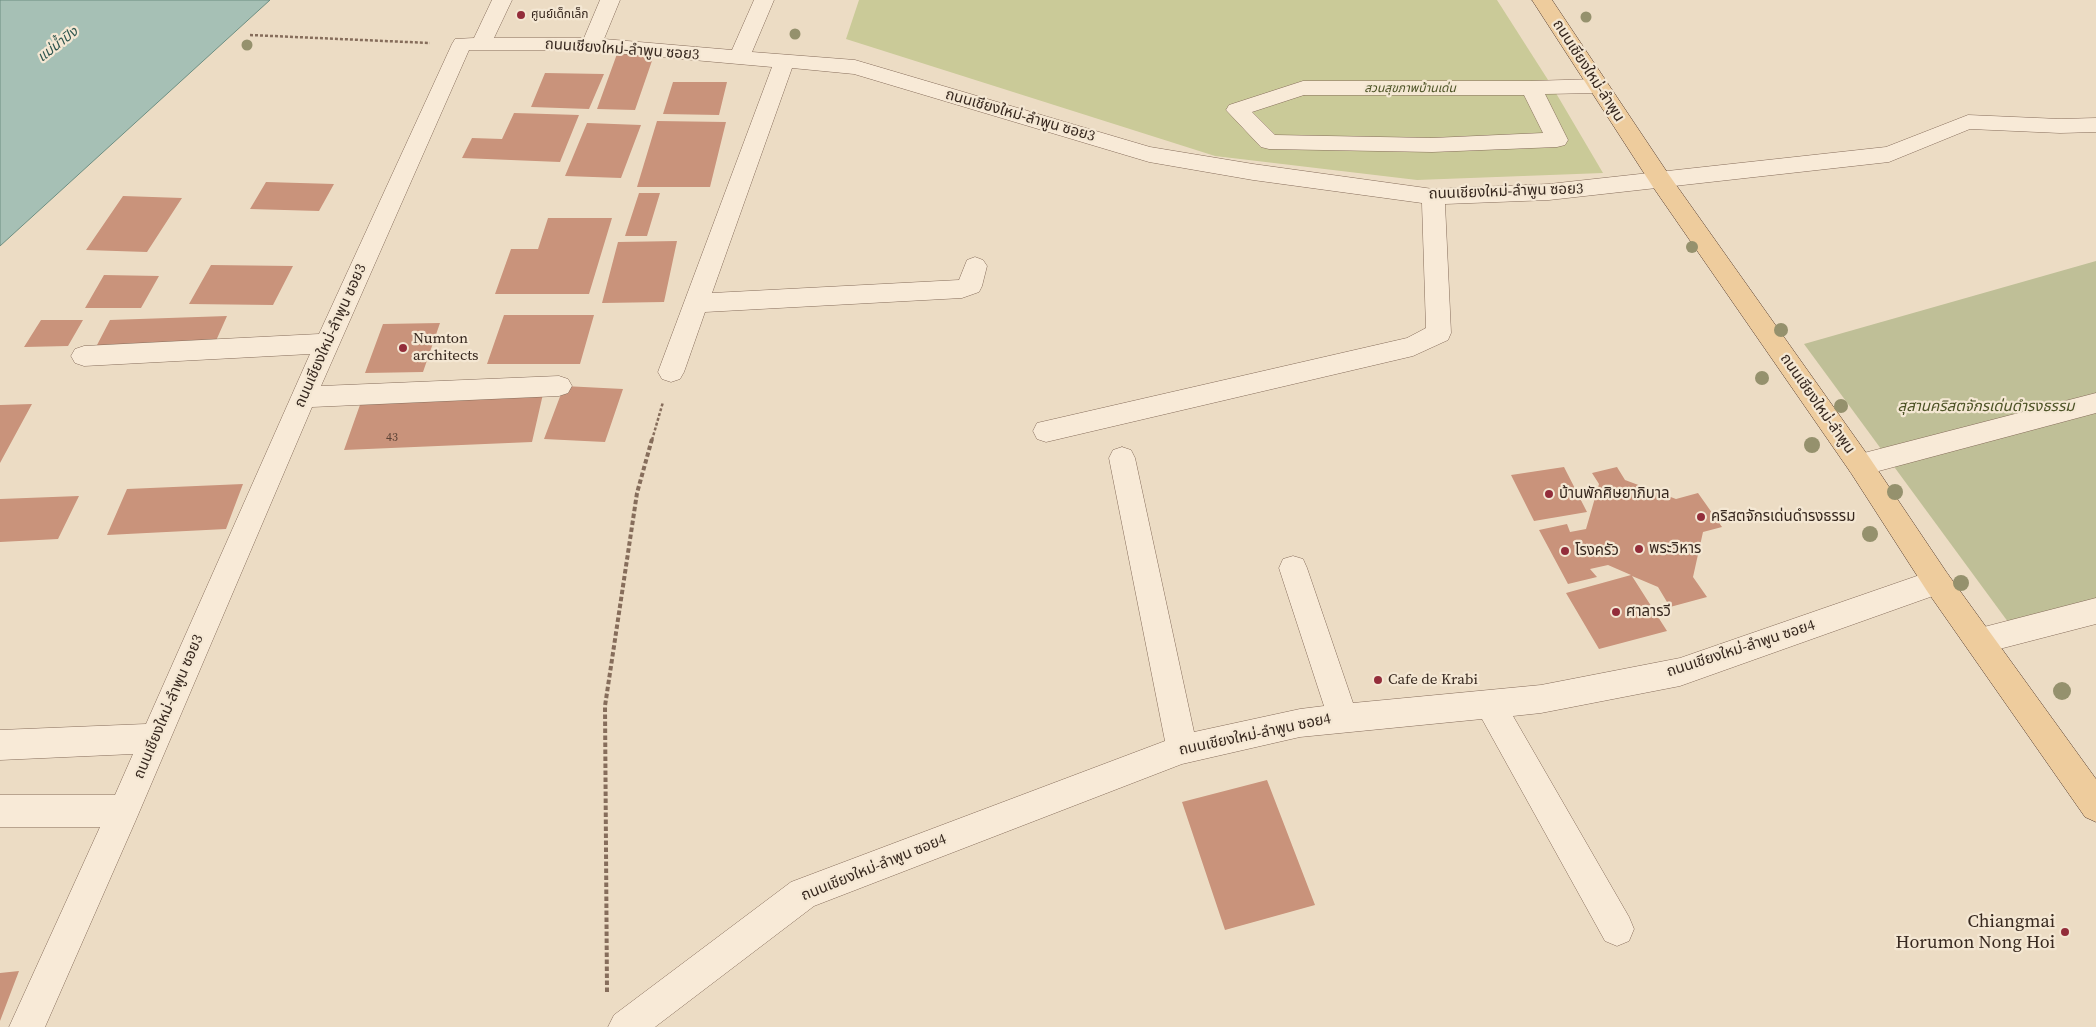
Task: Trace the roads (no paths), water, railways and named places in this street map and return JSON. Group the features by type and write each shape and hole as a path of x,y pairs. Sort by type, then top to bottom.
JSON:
{"main road":[{"name":"ถนนเชียงใหม่-ลำพูน","path":"1542,0 1661,181 1860,465 1936,582 1980,641 2096,806"}],"street":[{"path":"471,44 502,0"},
{"path":"591,45 610,0"},
{"path":"739,58 764,0"},
{"name":"ถนนเชียงใหม่-ลำพูน ซอย3","path":"27,1027 124,811 304,397 471,44 591,45 855,67 1150,154 1253,172 1433,196 1549,192 1661,181 1889,154 1968,122 2060,126 2096,125"},
{"path":"671,372 784,61"},
{"path":"1531,88 1557,140 1432,145 1269,142 1237,110 1303,88 1531,88 1597,86"},
{"path":"1253,172 1269,142"},
{"path":"1046,431 1413,346 1439,333 1433,196"},
{"path":"697,302 962,289 970,286 976,266"},
{"path":"84,356 328,344"},
{"path":"304,397 559,386"},
{"path":"1860,465 2096,403"},
{"path":"1122,458 1182,749"},
{"path":"1293,568 1343,718"},
{"name":"ถนนเชียงใหม่-ลำพูน ซอย4","path":"626,1027 803,894 1182,749 1300,723 1541,699 1680,672 1936,582"},
{"path":"1980,641 2096,611"},
{"path":"1490,704 1616,929"},
{"path":"0,744 156,738"},
{"path":"0,811 124,811"}],"water":[{"name":"แม่น้ำปิง","path":"0,0 270,0 0,246"}],"place":[{"name":"ศูนย์เด็กเล็ก","path":"521,15"},
{"name":"Numton architects","path":"403,348"},
{"name":"บ้านพักศิษยาภิบาล","path":"1549,494"},
{"name":"คริสตจักรเด่นดำรงธรรม","path":"1701,517"},
{"name":"พระวิหาร","path":"1639,549"},
{"name":"โรงครัว","path":"1565,551"},
{"name":"ศาลารวี","path":"1616,612"},
{"name":"Cafe de Krabi","path":"1378,680"},
{"name":"Chiangmai Horumon Nong Hoi","path":"2065,932"}],"park label":[{"name":"สวนสุขภาพบ้านเด่น","path":"1410,89"},
{"name":"สุสานคริสตจักรเด่นดำรงธรรม","path":"1986,407"}]}
